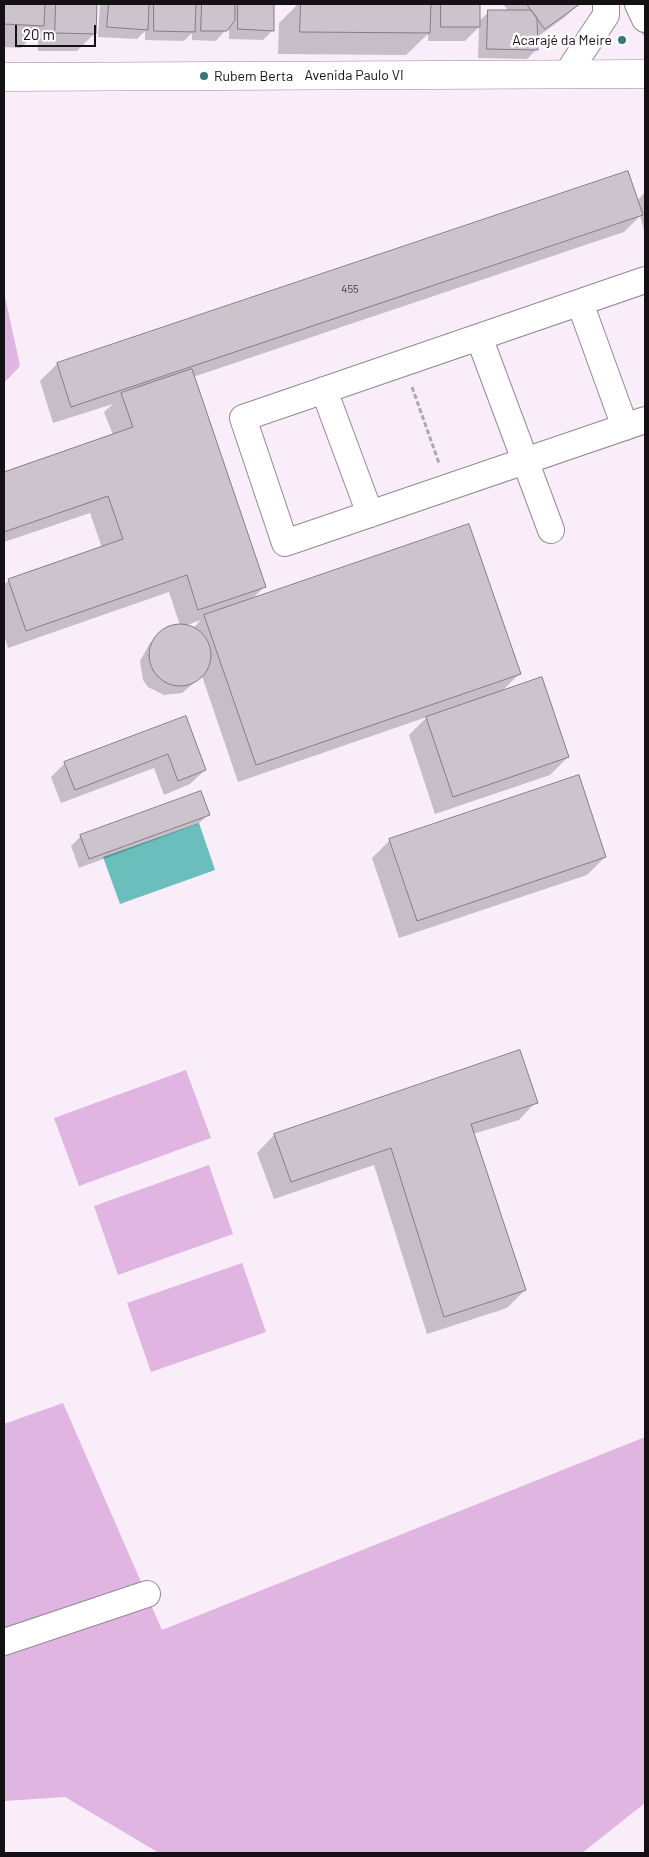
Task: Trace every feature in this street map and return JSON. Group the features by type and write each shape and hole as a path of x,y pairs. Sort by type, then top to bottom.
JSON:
{"main road":[{"name":"Avenida Paulo VI","path":"4,77 645,74"}],"street":[{"path":"567,74 606,15 606,4"},
{"path":"638,4 645,19"},
{"path":"580,303 635,424 285,543 243,418 645,280"},
{"path":"479,337 551,530"},
{"path":"324,390 370,514"},
{"path":"4,1642 147,1594"}],"path":[{"path":"403,363 448,488"}],"shaded area":[{"path":"4,292 20,366 4,383"},
{"path":"199,823 215,870 120,904 103,857"},
{"path":"186,1070 211,1138 79,1186 54,1118"},
{"path":"209,1165 233,1234 118,1275 94,1206"},
{"path":"242,1263 266,1332 151,1372 127,1303"},
{"path":"63,1403 162,1630 645,1437 645,1803 582,1853 159,1853 65,1797 4,1801 4,1424"}],"building":[{"path":"4,4 45,4 44,26 4,24"},
{"path":"56,4 97,4 96,34 55,33"},
{"path":"109,4 149,4 148,30 107,27"},
{"path":"154,4 196,4 195,32 154,31"},
{"path":"202,4 235,4 235,20 227,31 201,31"},
{"path":"238,4 274,4 274,31 238,29"},
{"path":"301,4 431,4 430,33 300,32"},
{"path":"441,4 480,4 480,27 441,27"},
{"path":"527,4 580,4 545,29"},
{"path":"488,10 531,10 537,18 538,50 487,49"},
{"path":"628,171 643,215 71,407 57,363"},
{"path":"192,369 266,587 198,610 187,575 26,631 8,579 123,539 108,496 4,532 4,472 133,427 121,393"},
{"path":"469,524 521,674 256,765 204,615"},
{"path":"180,624 192,626 202,633 209,643 211,655 209,667 202,677 192,684 180,686 168,684 158,677 151,667 149,655 151,643 158,633 168,626"},
{"path":"542,677 569,757 453,797 426,717"},
{"path":"186,716 206,770 178,781 168,754 75,790 64,762"},
{"path":"579,775 606,857 417,921 389,839"},
{"path":"201,791 210,815 89,859 80,835"},
{"path":"520,1050 538,1103 471,1124 526,1290 444,1317 391,1148 291,1182 274,1134"}],"place":[{"name":"Acarajé da Meire","path":"622,40"},
{"name":"Rubem Berta","path":"204,76"}]}
